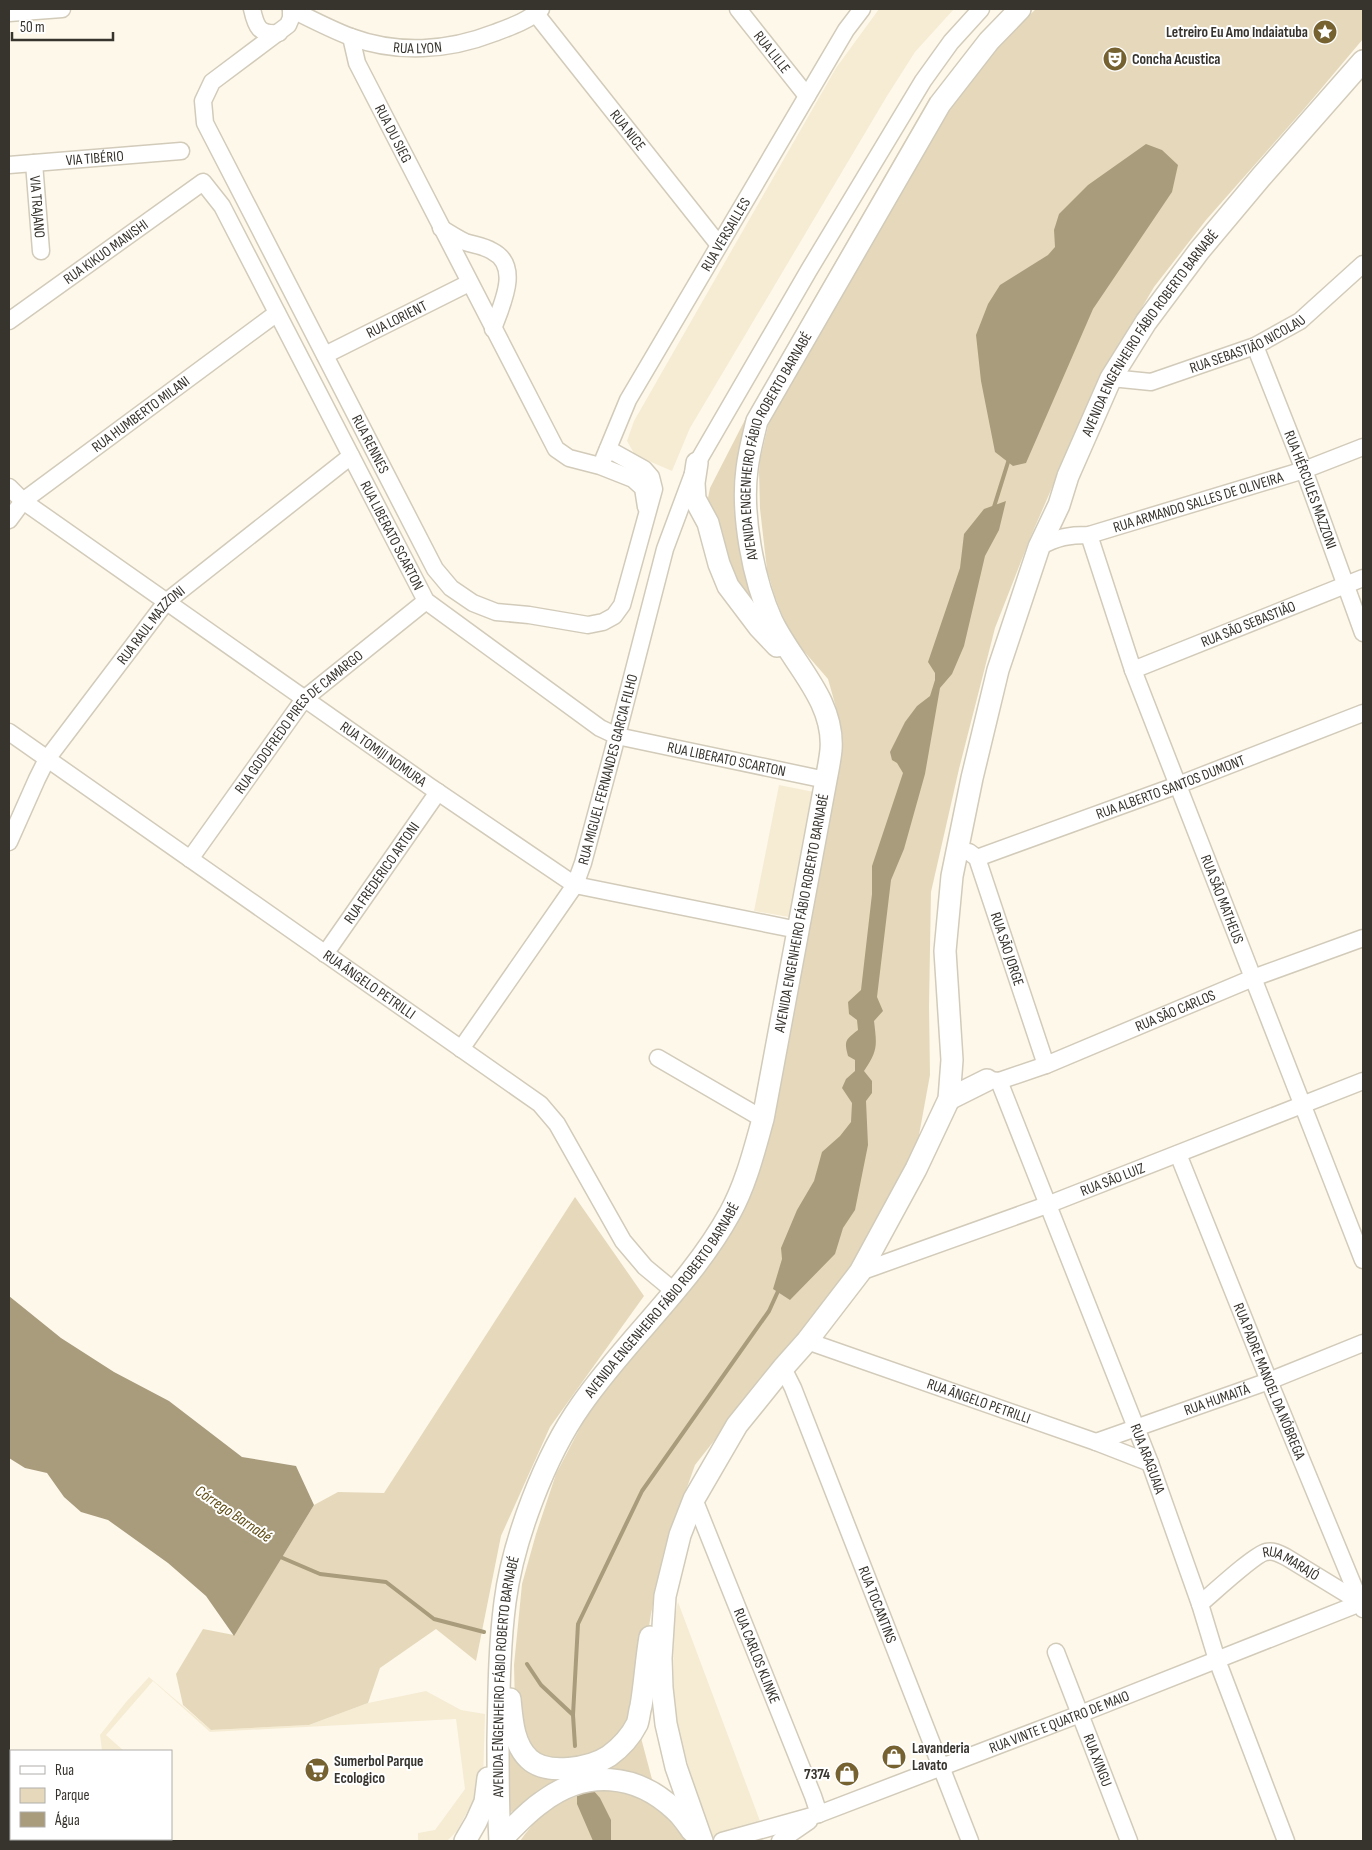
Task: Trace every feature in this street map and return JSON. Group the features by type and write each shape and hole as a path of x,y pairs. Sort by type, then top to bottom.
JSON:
{"main road":[{"name":"AVENIDA ENGENHEIRO FÁBIO ROBERTO BARNABÉ","path":"499,1841 498,1734 501,1650 505,1600 519,1538 559,1440 580,1407 612,1362 674,1291 714,1241 731,1212 753,1156 762,1119 826,780 831,748 829,725 820,698 773,622 763,597 749,541 746,510 746,471 757,420 940,104 989,41 1020,9"},
{"name":"AVENIDA ENGENHEIRO FÁBIO ROBERTO BARNABÉ","path":"701,1841 676,1767 666,1724 662,1688 661,1658 665,1596 680,1535 694,1499 737,1425 783,1368 808,1341 860,1272 916,1169 948,1099 952,1060 944,951 952,876 958,842 998,670 1039,547 1059,505 1068,476 1111,378 1146,322 1199,252 1261,177 1363,61"},
{"path":"697,463 694,483 695,499 708,523 719,564 728,586 759,627 804,672"},
{"path":"952,1060 993,1081"},
{"path":"948,1099 993,1081"},
{"path":"501,1650 510,1672 509,1687 514,1729 522,1749 530,1760 547,1768 564,1769 595,1762 608,1757 619,1748 637,1723 649,1638 654,1616 665,1596"},
{"path":"465,1841 485,1802 491,1754 498,1734"},
{"path":"499,1841 528,1813 560,1791 591,1780 610,1779 626,1781 641,1786 661,1798 677,1811 701,1841"}],"street":[{"path":"9,13 62,9"},
{"name":"RUA LYON","path":"279,33 288,25 291,18 291,9 351,37 379,45 426,49 470,42 518,23 539,11"},
{"name":"RUA LILLE","path":"738,9 807,96"},
{"name":"RUA VERSAILLES","path":"600,466 628,400 846,30 862,9"},
{"name":"RUA MIGUEL FERNANDES GARCIA FILHO","path":"461,1049 575,885 583,863 665,549 697,463 809,270 923,81 952,42 981,9"},
{"name":"RUA NICE","path":"539,11 719,245"},
{"path":"254,16 261,31 269,34 279,33"},
{"name":"RUA RENNES","path":"243,58 254,34 254,16"},
{"name":"RUA RENNES","path":"279,33 212,82 202,101 205,123 435,569 451,588 473,603 496,612 529,615 588,625 603,622 614,616 622,605 654,489 651,477 644,469 608,449"},
{"name":"RUA DU SIEG","path":"351,37 357,63 556,449 569,458 600,466"},
{"name":"VIA TIBÉRIO","path":"9,165 181,151"},
{"name":"VIA TRAJANO","path":"34,163 41,251"},
{"name":"RUA LIBERATO SCARTON","path":"203,182 222,206 426,601 600,728 617,736 826,780"},
{"name":"RUA KIKUO MANISHI","path":"9,322 203,182"},
{"path":"441,228 464,241 493,251 505,262 508,276 505,293 493,329"},
{"name":"RUA SEBASTIÃO NICOLAU","path":"1111,378 1151,382 1255,346 1300,321 1363,264"},
{"name":"RUA LORIENT","path":"325,355 469,283"},
{"name":"RUA HUMBERTO MILANI","path":"9,520 23,501 277,313"},
{"name":"RUA HÉRCULES MAZZONI","path":"1255,346 1304,470 1363,633"},
{"name":"RUA ARMANDO SALLES DE OLIVEIRA","path":"1039,547 1054,539 1067,536 1090,535 1304,470 1363,447"},
{"name":"RUA RAUL MAZZONI","path":"9,842 47,759 166,602 351,456"},
{"name":"RUA RENNES","path":"600,466 632,479 643,488 647,516"},
{"name":"RUA TOMIJI NOMURA","path":"9,487 23,501 166,602 575,885 798,930"},
{"name":"RUA SÃO MATHEUS","path":"1090,535 1132,670 1363,1260"},
{"name":"RUA SÃO SEBASTIÃO","path":"1132,670 1363,578"},
{"name":"RUA GODOFREDO PIRES DE CAMARGO","path":"190,859 304,699 426,601"},
{"name":"RUA ALBERTO SANTOS DUMONT","path":"977,858 1178,786 1363,713"},
{"name":"RUA ÂNGELO PETRILLI","path":"9,732 540,1104 557,1124 623,1241 645,1267 674,1291"},
{"name":"RUA FREDERICO ARTONI","path":"325,954 438,792"},
{"path":"958,842 977,858"},
{"name":"RUA SÃO JORGE","path":"977,858 1046,1065"},
{"name":"RUA SÃO CARLOS","path":"993,1081 1046,1065 1253,978 1363,938"},
{"path":"658,1058 762,1119"},
{"name":"RUA ARAGUAIA","path":"993,1081 1047,1205 1150,1464 1200,1604 1217,1660 1286,1841"},
{"name":"RUA SÃO LUIZ","path":"860,1272 1047,1205 1363,1081"},
{"name":"RUA PADRE MANOEL DA NÓBREGA","path":"1178,1154 1269,1381 1363,1604"},
{"name":"RUA ÂNGELO PETRILLI","path":"808,1341 1096,1442 1150,1464"},
{"name":"RUA HUMAITÁ","path":"1096,1442 1269,1381 1363,1343"},
{"name":"RUA TOCANTINS","path":"783,1368 793,1388 970,1841"},
{"name":"RUA CARLOS KLINKE","path":"694,1499 819,1814"},
{"name":"RUA MARAJÓ","path":"1200,1604 1251,1561 1266,1552 1286,1557 1363,1604"},
{"name":"RUA VINTE E QUATRO DE MAIO","path":"722,1841 819,1814 1363,1604"},
{"name":"RUA XINGU","path":"1056,1652 1129,1841"},
{"path":"780,1841 819,1814"}],"shaded area":[{"path":"879,9 954,9 915,52 887,96 690,428 672,471 635,455 627,441 634,421 836,68"},
{"path":"779,785 814,792 789,917 754,911"},
{"path":"678,1602 760,1821 713,1837 695,1789 674,1716 673,1626"},
{"path":"149,1677 211,1730 309,1725 368,1703 426,1691 461,1710 485,1714 483,1782 457,1831 447,1841 418,1841 418,1833 435,1830 465,1789 456,1719 210,1732 153,1681 106,1735 123,1750 102,1750 100,1735"},
{"path":"33,1840 139,1840 139,1841"}],"green space":[{"path":"1036,9 1363,9 1363,39 1206,220 1154,287 1097,384 1031,536 995,628 959,769 931,892 930,1075 917,1146 879,1222 822,1311 695,1465 663,1555 638,1695 628,1729 617,1742 570,1762 536,1754 527,1741 515,1708 514,1665 522,1584 536,1534 556,1474 592,1405 717,1254 751,1191 771,1122 838,775 841,747 837,711 828,679 795,641 788,629 775,597 767,570 760,509 759,472 769,422 878,233 928,141 961,92 1004,38"},
{"path":"930,97 937,99 746,436 762,621 737,590 713,519 708,498 710,488 751,408"},
{"path":"575,1197 644,1296 550,1427 501,1536 476,1661 436,1629 380,1668 368,1703 309,1725 211,1730 183,1705 176,1674 203,1629 234,1635 314,1505 338,1492 384,1493"},
{"path":"640,1734 653,1783 595,1772"},
{"path":"506,1746 517,1761 528,1771 542,1776 561,1778 561,1783 520,1810 505,1813"},
{"path":"593,1790 628,1790 653,1799 678,1823 685,1841 520,1841 536,1821 552,1808"}],"water":[{"path":"1146,144 1162,150 1178,165 1172,192 1093,309 1026,463 1013,466 995,452 981,381 976,335 988,304 1000,285 1048,255 1055,247 1054,230 1059,214 1088,185"},
{"path":"1006,501 999,530 985,556 964,646 952,674 940,688 925,774 904,849 891,880 877,997 883,1011 874,1021 876,1036 874,1053 864,1071 872,1081 872,1093 866,1101 868,1145 855,1210 843,1228 835,1254 790,1300 773,1289 782,1259 781,1248 797,1210 814,1181 822,1152 840,1136 851,1122 852,1103 842,1088 846,1079 855,1071 855,1060 848,1056 846,1044 848,1039 858,1030 857,1020 849,1014 848,1002 861,990 872,894 872,866 903,773 897,763 892,760 890,752 905,722 917,706 930,696 935,673 928,662 960,568 964,534 984,509"},
{"path":"9,1296 61,1338 114,1372 169,1401 242,1457 296,1466 314,1505 234,1636 206,1596 168,1563 108,1520 81,1512 64,1497 47,1473 25,1468 9,1458"},
{"path":"593,1790 600,1798 611,1820 611,1841 593,1841 577,1804 577,1796"}],"waterway":[{"path":"993,510 1009,459"},
{"path":"575,1746 573,1715 578,1624 642,1491 769,1311 779,1289"},
{"name":"Córrego Barnabé","path":"278,1556 320,1574 386,1582 434,1619 484,1632"},
{"name":"Córrego Barnabé","path":"527,1664 541,1685 573,1715"}],"place":[{"name":"Letreiro Eu Amo Indaiatuba","path":"1325,32"},
{"name":"Concha Acustica","path":"1115,59"},
{"name":"Lavanderia Lavato","path":"894,1757"},
{"name":"Sumerbol Parque Ecologico","path":"317,1770"},
{"name":"7374","path":"847,1774"}]}
